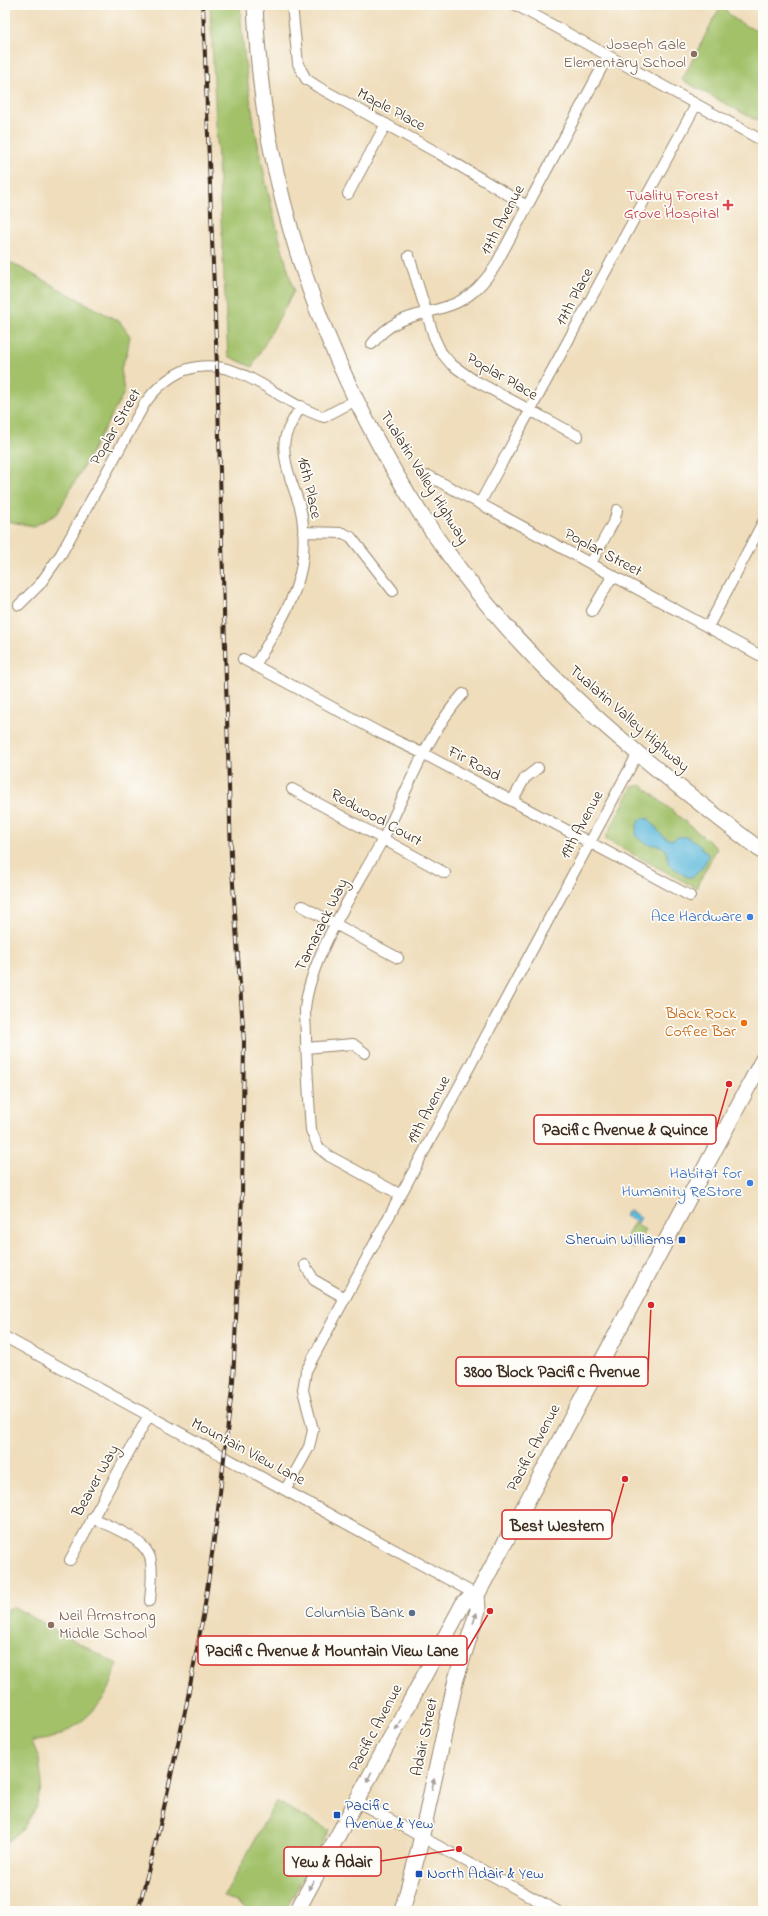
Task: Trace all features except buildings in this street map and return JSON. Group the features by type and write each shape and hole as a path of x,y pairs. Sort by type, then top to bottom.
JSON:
{"highway":[{"name":"Tualatin Valley Highway","path":"255,5 260,72 269,138 285,206 312,294 332,346 356,400 408,494 439,541 477,591 538,662 587,709 638,753 763,852"},
{"name":"Pacific Avenue","path":"297,1911 464,1602 477,1595 763,1059"},
{"name":"Adair Street","path":"402,1911 422,1836 456,1679 478,1610 477,1595"}],"street":[{"name":"Maple Place","path":"292,5 298,64 302,74 318,88 438,153 527,206"},
{"path":"519,6 763,141"},
{"name":"17th Avenue","path":"372,344 380,334 400,319 456,303 484,283 494,268 608,56"},
{"name":"17th Place","path":"480,503 696,105"},
{"path":"348,194 386,124"},
{"name":"Poplar Place","path":"409,256 434,337 441,352 451,364 472,379 578,436"},
{"name":"Poplar Street","path":"19,605 40,584 61,554 145,403 154,390 171,377 194,367 209,366 225,368 241,373 324,417 356,400"},
{"name":"16th Place","path":"255,666 290,602 299,579 303,556 301,513 289,473 284,448 287,433 301,406"},
{"name":"Poplar Street","path":"429,476 763,657"},
{"path":"591,563 615,519 617,510"},
{"path":"708,627 763,522"},
{"path":"303,532 342,533 351,537 394,591"},
{"path":"592,611 612,575"},
{"name":"Fir Road","path":"243,659 380,733 424,754 690,896"},
{"name":"Tamarack Way","path":"401,1195 329,1156 318,1147 311,1130 305,1009 311,979 336,924 383,839 424,754 451,707 463,694"},
{"name":"19th Avenue","path":"286,1489 309,1447 313,1430 303,1390 306,1371 638,753"},
{"path":"512,801 525,778 538,768"},
{"name":"Redwood Court","path":"292,789 446,873"},
{"path":"302,906 398,958"},
{"path":"306,1048 353,1044 365,1053"},
{"path":"305,1265 314,1280 345,1298"},
{"name":"Mountain View Lane","path":"5,1337 286,1489 477,1595"},
{"name":"Beaver Way","path":"70,1560 149,1415"},
{"path":"92,1518 121,1531 144,1546 150,1556 150,1601"},
{"path":"356,1801 557,1911"}],"green space":[{"path":"210,5 240,5 247,78 259,150 275,220 294,291 252,367 228,356"},
{"path":"721,5 724,5 726,10 735,19 763,34 763,124 682,80"},
{"path":"10,262 120,322 130,336 127,353 121,368 124,393 57,514 34,526 5,521 5,272"},
{"path":"641,785 717,848 696,888 605,839 632,787"},
{"path":"634,1223 645,1230 634,1249 623,1243"},
{"path":"14,1607 117,1664 109,1690 93,1711 65,1732 43,1740 32,1741 39,1759 42,1784 36,1808 23,1829 5,1844 5,1616 8,1609"},
{"path":"276,1801 329,1830 285,1911 253,1911 224,1896"}],"water":[{"path":"643,818 649,819 664,837 672,840 678,837 690,838 706,852 708,855 706,862 695,875 692,877 687,877 668,864 667,855 662,847 647,844 636,836 636,828 638,823"},
{"path":"628,1210 641,1217 638,1223 625,1216"}],"railway":[{"path":"138,1911 161,1821 186,1707 204,1611 217,1518 233,1381 242,1197 244,1042 231,855 217,367 203,5"}],"place":[{"name":"Joseph Gale Elementary School","path":"694,54"},
{"name":"Tuality Forest Grove Hospital","path":"728,205"},
{"name":"Ace Hardware","path":"750,917"},
{"name":"Black Rock Coffee Bar","path":"744,1023"},
{"name":"Pacific Avenue & Quince","path":"729,1084"},
{"name":"Habitat for Humanity ReStore","path":"750,1183"},
{"name":"Sherwin Williams","path":"682,1240"},
{"name":"3800 Block Pacific Avenue","path":"651,1305"},
{"name":"Best Western","path":"625,1479"},
{"name":"Pacific Avenue & Mountain View Lane","path":"490,1611"},
{"name":"Columbia Bank","path":"412,1613"},
{"name":"Neil Armstrong Middle School","path":"51,1625"},
{"name":"Pacific Avenue & Yew","path":"337,1815"},
{"name":"Yew & Adair","path":"459,1849"},
{"name":"North Adair & Yew","path":"419,1874"}]}
